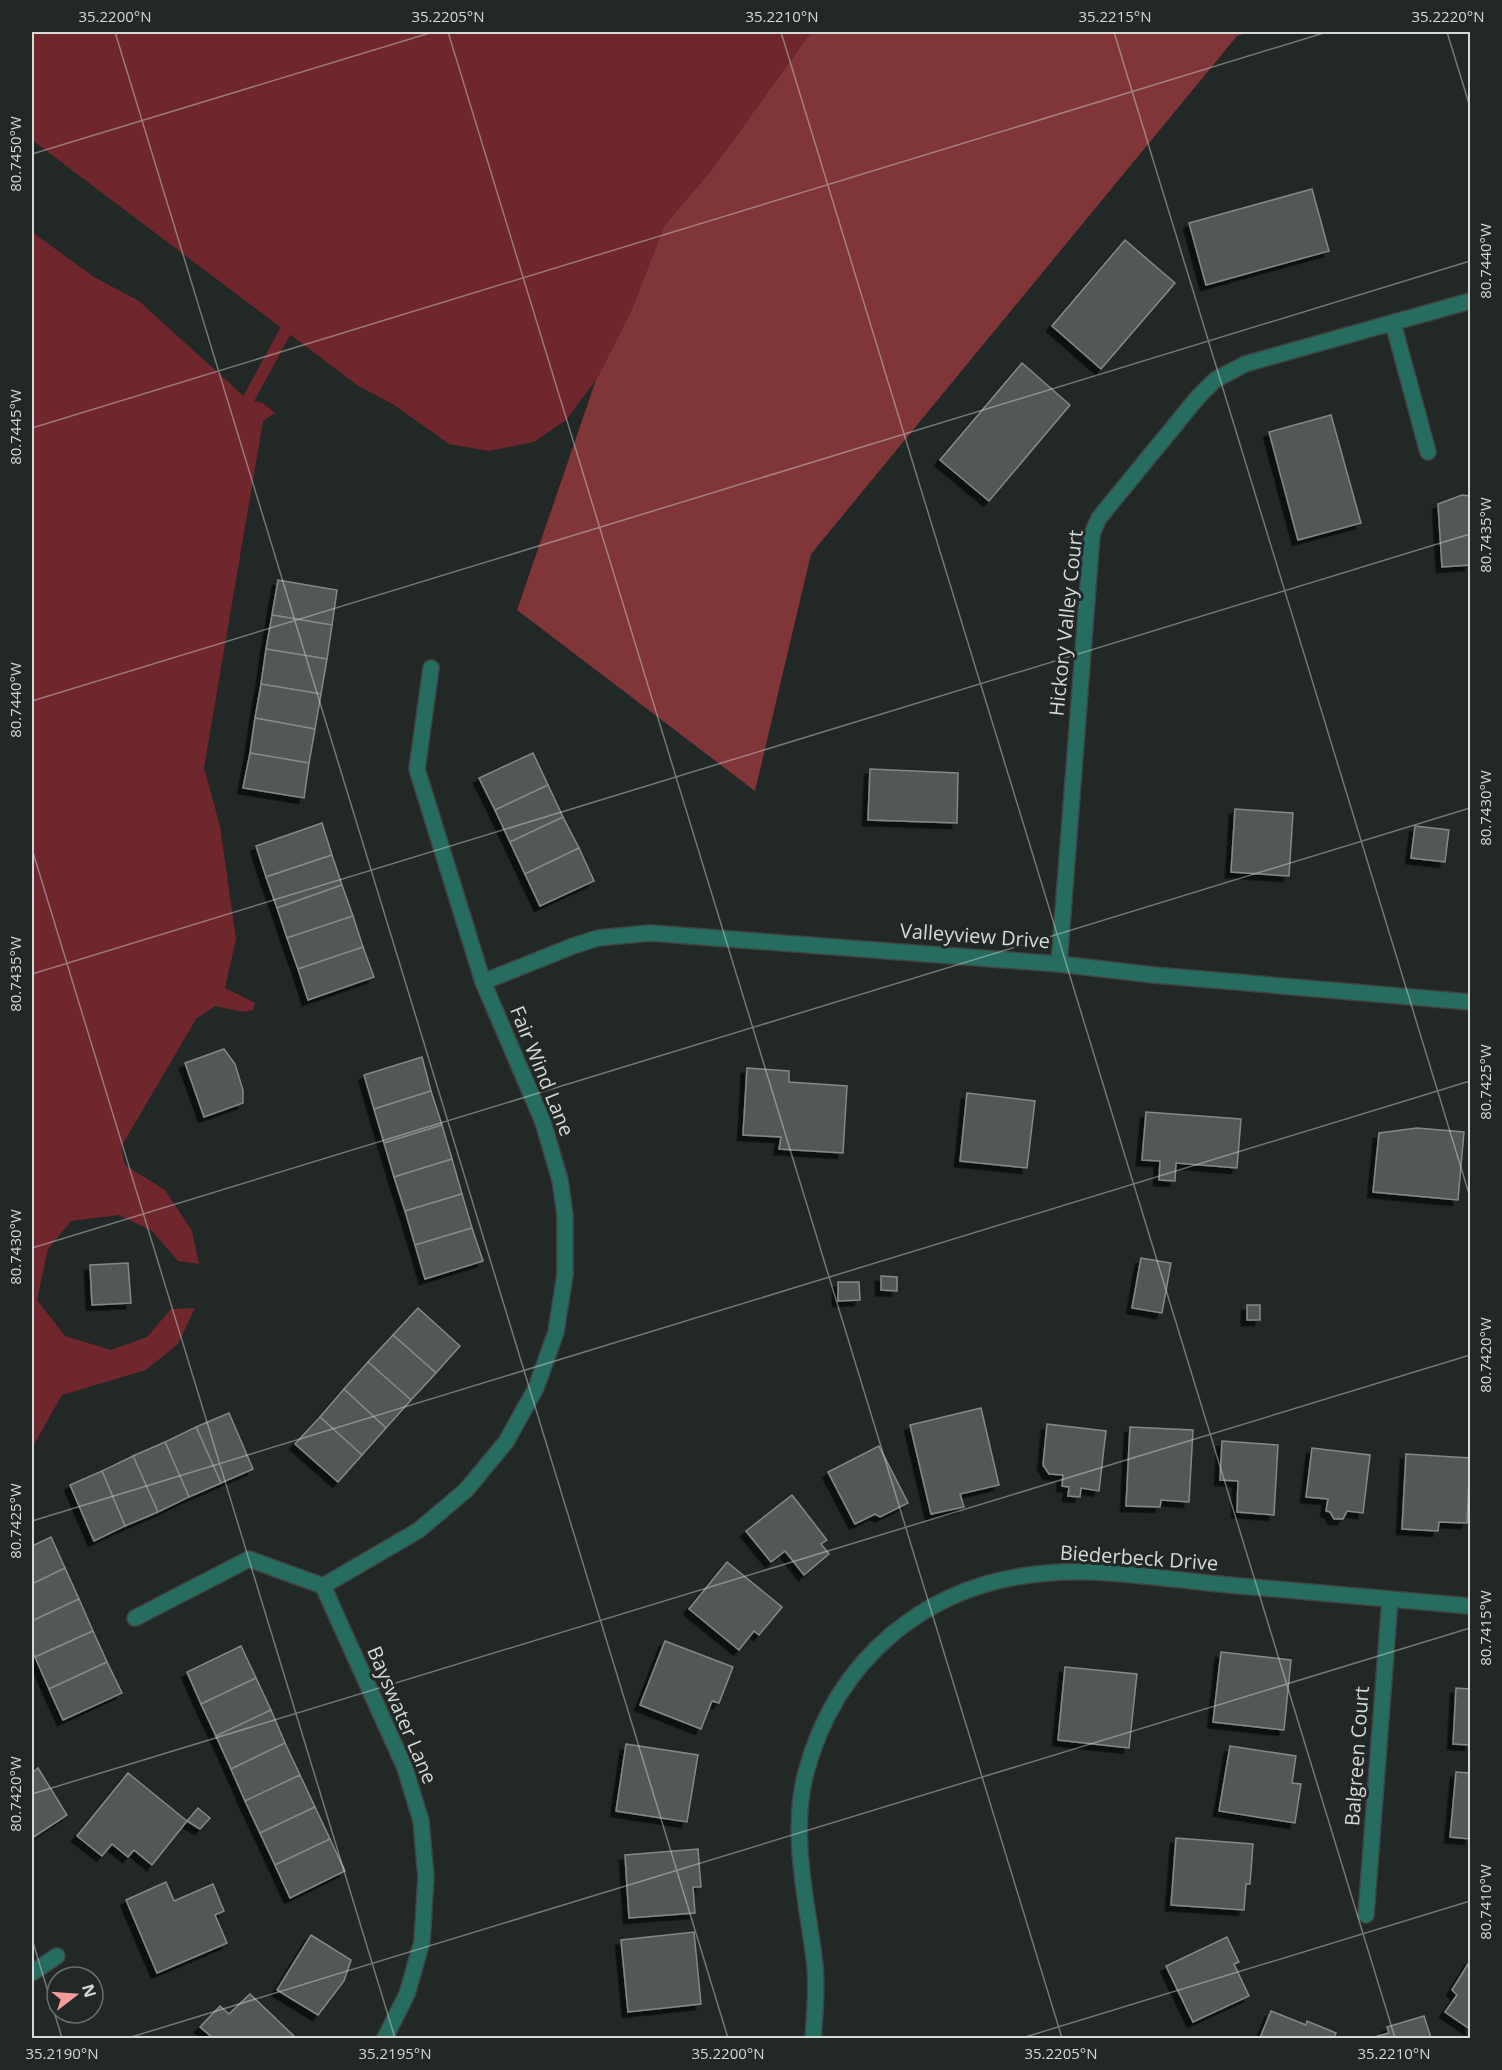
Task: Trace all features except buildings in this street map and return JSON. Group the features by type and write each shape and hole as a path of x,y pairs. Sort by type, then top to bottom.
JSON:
{"street":[{"name":"Hickory Valley Court","path":"1059,963 1092,534 1099,518 1198,397 1215,380 1245,364 1470,301"},
{"path":"1393,323 1428,452"},
{"name":"Fair Wind Lane","path":"323,1586 419,1530 466,1490 506,1442 536,1388 556,1332 565,1274 565,1215 560,1180 543,1122 483,982 417,769 431,669"},
{"name":"Valleyview Drive","path":"483,982 573,945 598,938 650,933 1059,963 1154,975 1470,1002"},
{"path":"135,1618 249,1559 323,1586"},
{"name":"Biederbeck Drive","path":"813,2038 815,1969 804,1894 800,1833 805,1778 825,1718 856,1668 898,1627 944,1599 993,1583 1048,1573 1118,1575 1470,1606"},
{"name":"Bayswater Lane","path":"323,1586 405,1768 421,1821 426,1877 422,1941 407,1994 385,2038"},
{"name":"Balgreen Court","path":"1366,1915 1390,1599"},
{"path":"32,1973 57,1956"}],"shaded area":[{"path":"32,32 811,32 713,168 664,226 631,311 596,380 566,420 534,442 489,451 449,444 394,405 357,385 32,140"},
{"path":"811,32 1250,32 1237,36 811,554 755,791 517,610 596,380 631,311 664,226 713,168"},
{"path":"32,232 94,277 139,301 248,400 263,403 275,413 263,421 204,768 220,826 236,939 225,988 255,1003 253,1010 243,1012 215,1006 196,1019 121,1147 125,1165 165,1190 192,1231 199,1264 178,1261 152,1231 119,1215 71,1221 48,1249 37,1300 65,1336 111,1350 147,1337 171,1309 195,1308 178,1344 146,1370 62,1395 32,1448"}],"waterway":[{"path":"239,410 248,400 293,317"}]}
